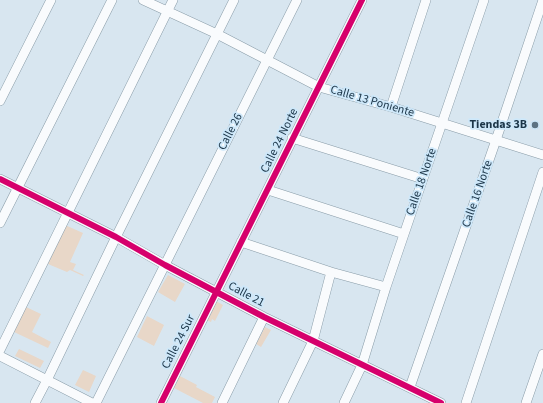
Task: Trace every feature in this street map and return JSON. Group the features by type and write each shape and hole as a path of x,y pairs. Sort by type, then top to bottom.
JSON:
{"street":[{"path":"0,101 51,0"},
{"path":"0,223 112,0"},
{"name":"Calle 13 Poniente","path":"142,0 217,34 319,87 391,107 543,155"},
{"path":"0,350 173,0"},
{"path":"35,403 234,0"},
{"name":"Calle 26","path":"96,403 298,0"},
{"name":"Calle 24 Norte","path":"216,292 362,0"},
{"path":"391,107 426,0"},
{"name":"Calle 18 Norte","path":"344,403 362,365 386,287 484,0"},
{"name":"Calle 16 Norte","path":"410,387 543,0"},
{"path":"292,138 423,179"},
{"path":"466,403 543,172"},
{"name":"Calle 21","path":"0,179 116,237 165,265 264,317 441,403"},
{"path":"268,190 404,234"},
{"path":"241,242 331,272 386,287"},
{"path":"283,403 313,341 331,272"},
{"name":"Calle 24 Sur","path":"161,403 216,292"},
{"path":"222,403 264,317"},
{"path":"526,403 543,354"},
{"path":"0,356 92,403"}],"shaded area":[{"path":"65,225 83,233 70,262 76,264 73,270 84,275 83,276 70,270 67,272 48,264"},
{"path":"168,275 185,284 175,302 158,292"},
{"path":"216,301 223,305 215,321 212,319 211,322 206,320"},
{"path":"26,307 41,314 32,332 51,342 48,348 14,332"},
{"path":"147,316 164,325 154,346 137,337"},
{"path":"265,327 271,330 261,347 256,344"},
{"path":"19,349 44,361 40,368 15,356"},
{"path":"83,370 96,376 89,392 75,385"},
{"path":"180,376 197,385 196,387 215,397 212,403 203,403 174,388"}],"cycle path":[{"path":"161,403 362,0"},
{"path":"0,179 116,237 165,265 264,317 441,403"}],"place":[{"name":"Tiendas 3B","path":"535,125"}]}
